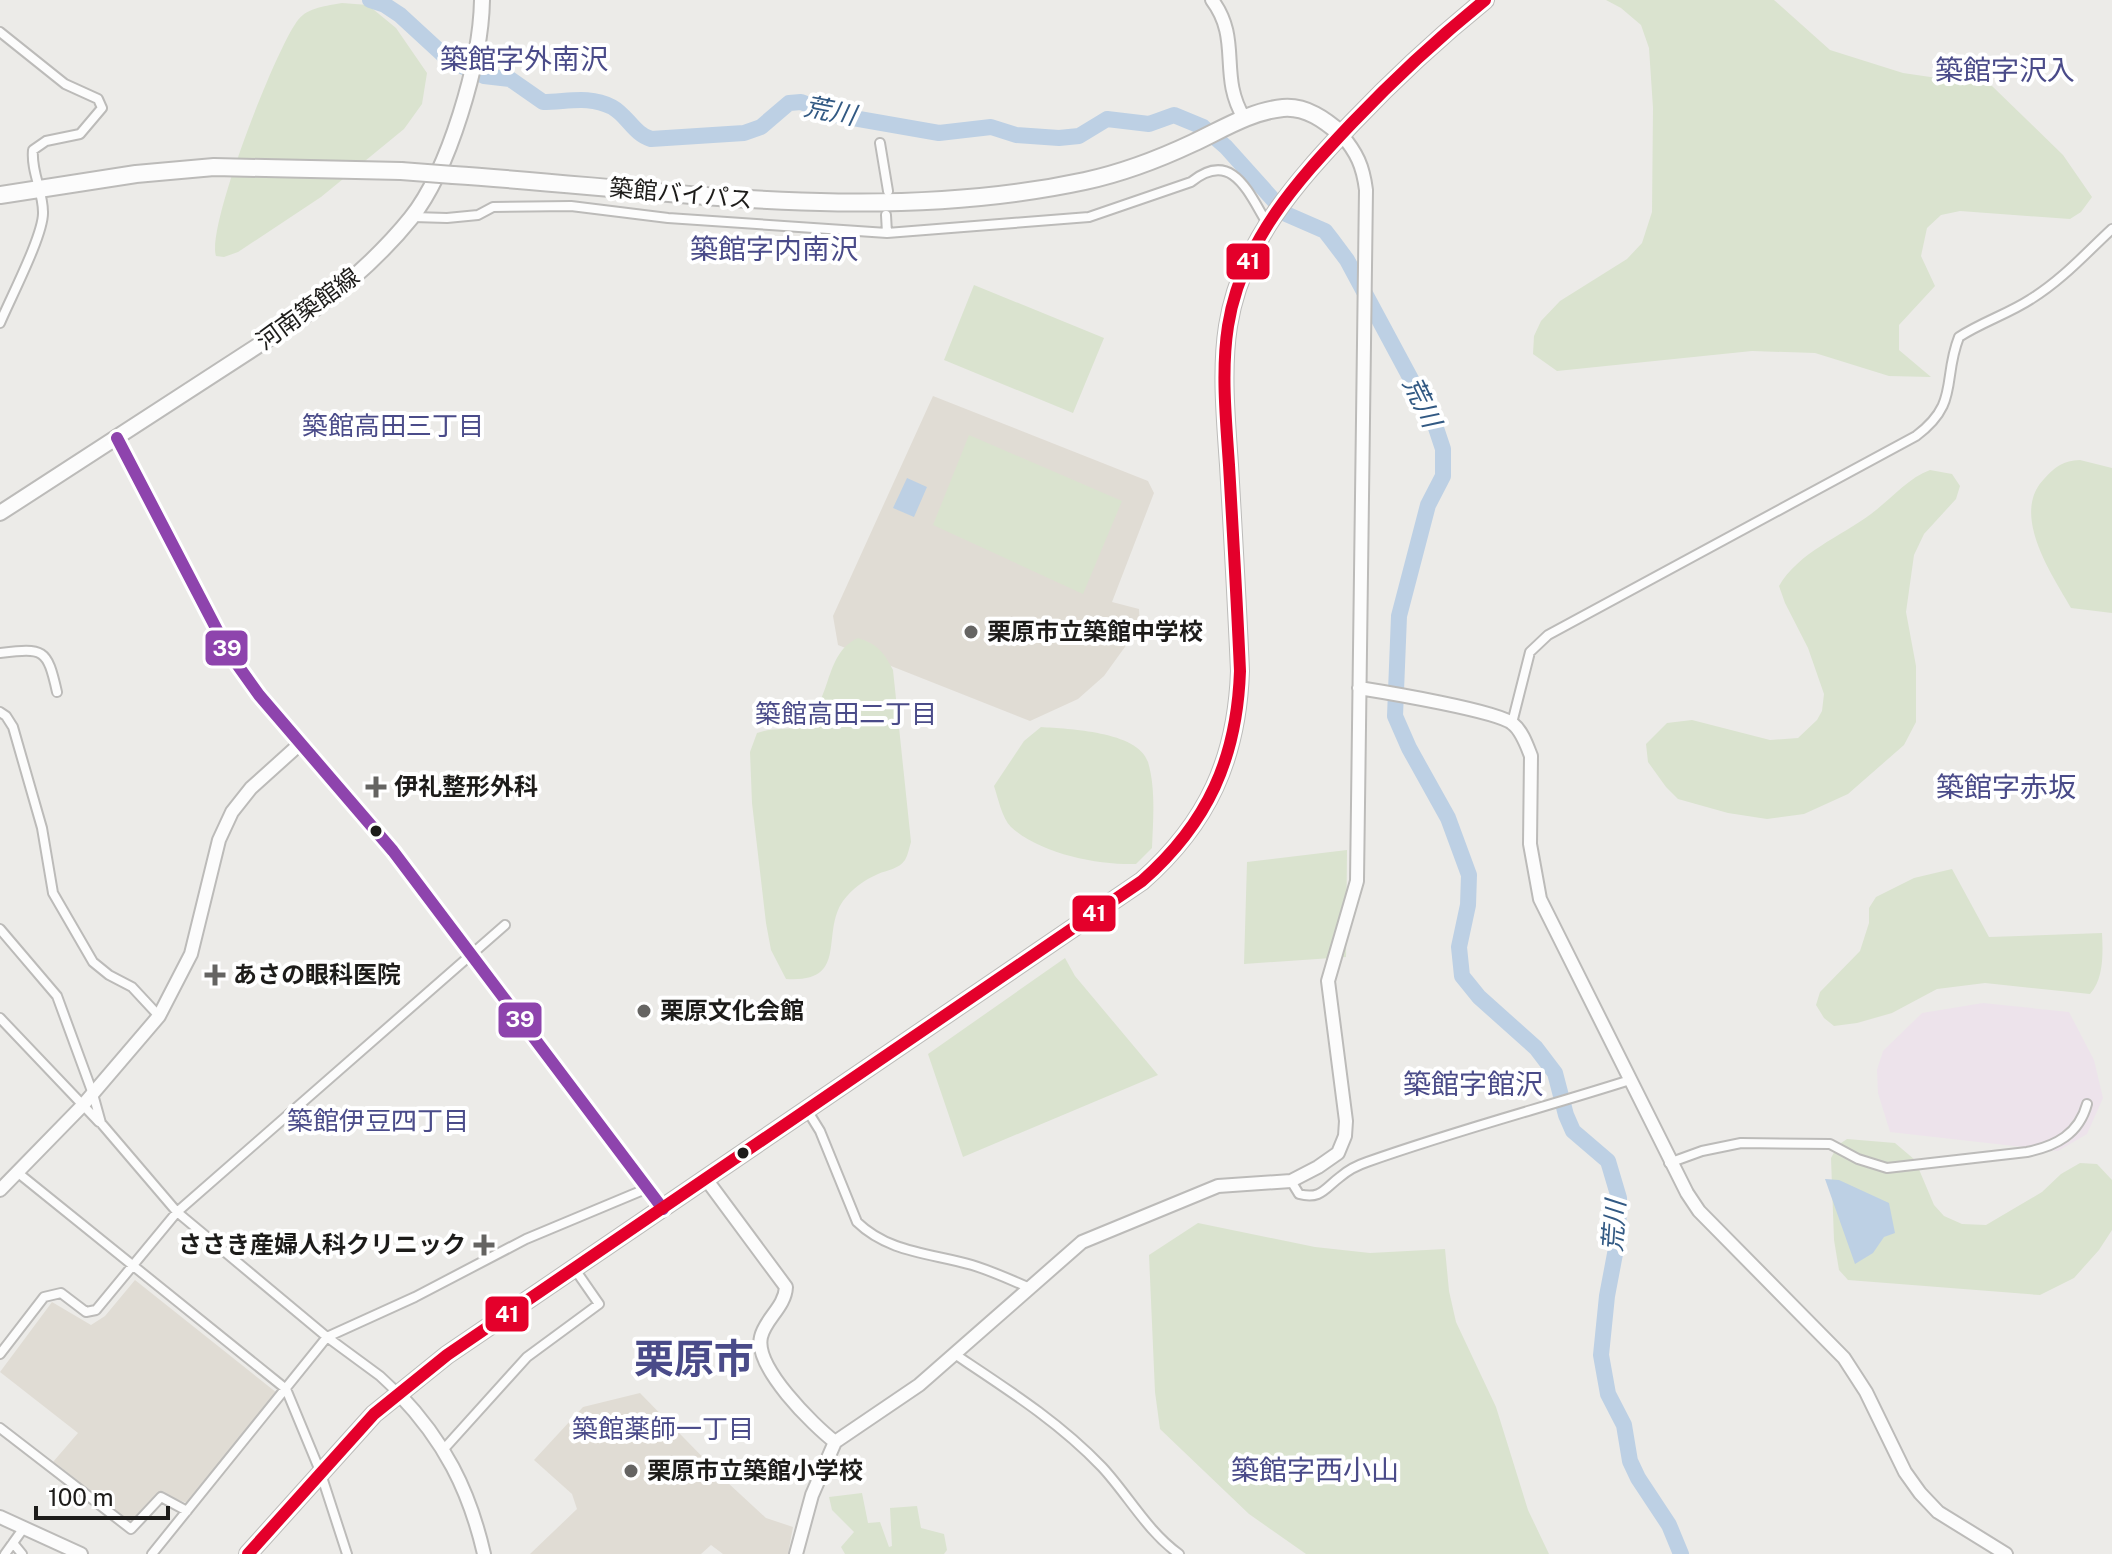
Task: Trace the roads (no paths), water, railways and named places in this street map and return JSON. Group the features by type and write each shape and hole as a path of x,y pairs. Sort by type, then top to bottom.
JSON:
{"highway":[{"path":"248,1554 374,1414 447,1355 1142,881 1181,843 1210,796 1232,742 1239,711 1226,349 1228,326 1248,258 1286,198 1341,134 1421,53 1485,0"},
{"name":"築館バイパス","path":"0,195 136,174 214,167 401,171 772,202 909,201 971,198 1088,180 1139,165 1237,122 1283,108 1307,111 1341,134"}],"main road":[{"name":"河南築館線","path":"0,513 336,293 378,256 412,217 431,187 468,85 482,0"}],"street":[{"path":"1212,0 1224,15 1228,30 1229,82 1237,122"},
{"path":"0,32 65,84 102,104 80,134 46,141 33,150 37,188 44,213 34,245 0,323"},
{"path":"796,1554 812,1495 835,1442 886,1410 956,1355 1082,1242 1218,1186 1291,1181 1338,1153 1345,1136 1346,1121 1328,981 1357,881 1365,272 1364,169 1359,156 1341,134"},
{"path":"880,143 888,191"},
{"path":"412,217 478,215 493,207 571,206 668,218 887,233 1089,217 1221,169 1229,171 1244,186 1269,221"},
{"path":"886,215 887,233"},
{"path":"1512,723 1530,652 1548,635 1916,436 1937,418 1946,402 1959,337 2029,301 2058,281 2112,229"},
{"path":"117,438 229,653 259,695 393,851 663,1209"},
{"path":"0,653 33,649 46,657 57,692"},
{"path":"1359,688 1469,710 1512,723 1531,756 1530,844 1540,899 1669,1163 1699,1211 1844,1358 1866,1392 1905,1472 1920,1493 1938,1512 2006,1554"},
{"path":"0,712 13,727 42,828 53,893 93,962 132,987 159,1016"},
{"path":"0,1190 83,1105 159,1016 191,954 219,840 232,812 251,788 301,743"},
{"path":"0,1354 44,1297 61,1293 86,1312 96,1310 177,1212 505,925"},
{"path":"0,929 57,996 101,1123"},
{"path":"0,1018 101,1123 177,1212 327,1337 361,1360 413,1409 443,1450 474,1512 484,1554"},
{"path":"1291,1181 1299,1194 1309,1197 1325,1193 1340,1177 1362,1164 1450,1133 1630,1080"},
{"path":"1669,1163 1702,1151 1741,1143 1830,1144 1858,1159 1887,1168 2027,1152 2045,1148 2072,1132 2083,1118 2087,1104"},
{"path":"806,1109 820,1131 857,1222 867,1232 899,1249 972,1265 1030,1288"},
{"path":"17,1172 286,1389 320,1471 347,1554"},
{"path":"706,1179 786,1287 784,1300 762,1334 765,1357 797,1408 835,1442"},
{"path":"152,1554 327,1337 415,1297 526,1239 648,1188"},
{"path":"443,1450 527,1357 599,1304 574,1268"},
{"path":"956,1355 1069,1434 1104,1469 1153,1531 1179,1554"},
{"path":"0,1428 131,1529 161,1497 187,1511"},
{"path":"0,1517 81,1554"},
{"path":"5,1554 23,1529"},
{"path":"13,1543 22,1554"}],"water":[{"path":"907,478 927,487 914,517 893,508"},
{"path":"1825,1179 1839,1180 1889,1203 1895,1233 1884,1237 1873,1253 1855,1264"}],"waterway":[{"name":"荒川","path":"370,0 400,15 450,61 484,76 510,79 543,102 586,100 603,103 617,110 640,133 651,139 744,133 761,127 789,103 801,102 836,115 939,133 991,127 1016,135 1059,138 1079,136 1107,119 1149,124 1174,115 1203,127 1226,147 1286,214 1325,231 1347,260 1434,422 1443,449 1443,476 1428,505 1399,616 1395,716 1448,818 1469,875 1468,905 1459,947 1462,976 1479,997 1536,1048 1555,1073 1573,1131 1608,1161 1619,1198 1618,1238 1607,1296 1601,1355 1608,1394 1624,1425 1630,1461 1669,1525 1681,1554"}],"place":[{"name":"栗原市立築館中学校","path":"971,632"},
{"name":"伊礼整形外科","path":"376,787"},
{"name":"あさの眼科医院","path":"215,975"},
{"name":"栗原文化会館","path":"644,1011"},
{"name":"ささき産婦人科クリニック","path":"484,1245"},
{"name":"栗原市立築館小学校","path":"631,1471"}],"district":[{"name":"築館字外南沢","path":"524,59"},
{"name":"築館字沢入","path":"2005,70"},
{"name":"築館字内南沢","path":"774,249"},
{"name":"築館高田三丁目","path":"393,426"},
{"name":"築館高田二丁目","path":"846,714"},
{"name":"築館字赤坂","path":"2006,787"},
{"name":"築館字館沢","path":"1473,1084"},
{"name":"築館伊豆四丁目","path":"378,1121"},
{"name":"栗原市","path":"694,1359"},
{"name":"築館薬師一丁目","path":"663,1429"},
{"name":"築館字西小山","path":"1315,1470"}]}
